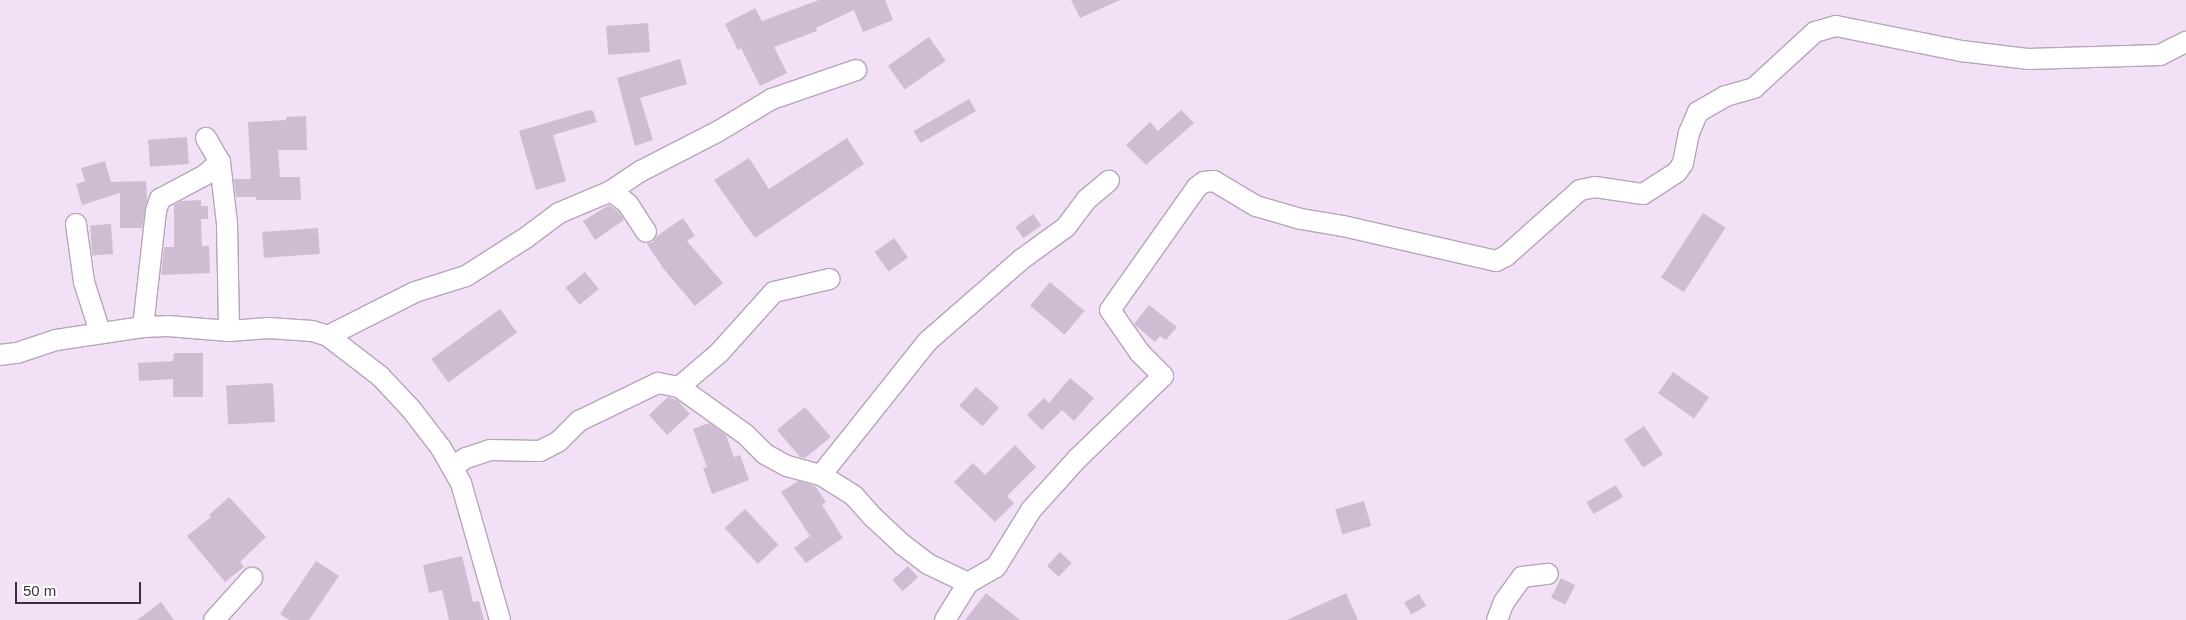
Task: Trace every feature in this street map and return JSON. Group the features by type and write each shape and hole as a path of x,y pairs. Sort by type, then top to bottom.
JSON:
{"street":[{"path":"945,620 968,583 996,567 1032,510 1078,458 1163,376 1140,354 1110,310 1197,187 1204,182 1214,181 1256,206 1301,219 1344,226 1496,261 1506,256 1580,190 1595,187 1643,194 1677,172 1683,163 1689,133 1698,112 1726,96 1754,88 1815,32 1836,26 1961,50 2028,60 2160,55 2186,42"},
{"path":"328,336 415,292 466,276 527,237 559,213 611,191 641,171 717,132 772,99 856,70"},
{"path":"206,138 220,162 227,223 229,331"},
{"path":"143,327 156,211 160,199 205,175 220,162"},
{"path":"821,475 928,341 1022,259 1066,227 1086,200 1109,181"},
{"path":"611,191 628,204 646,232"},
{"path":"76,224 84,282 100,332 95,334"},
{"path":"679,387 719,354 774,292 830,279"},
{"path":"0,355 17,353 56,340 143,327 168,326 229,331 269,328 312,330 328,336 380,376 442,448 461,483 500,620"},
{"path":"452,467 466,458 490,450 540,451 558,442 579,421 658,383 679,387 746,435 765,454 787,466 821,475 854,496 888,531 928,564 968,583"},
{"path":"1497,620 1504,602 1522,577 1548,574"},
{"path":"214,620 252,578"}],"building":[{"path":"819,0 885,0 893,20 863,32 854,10 816,28 817,31 774,47 787,73 760,86 741,48 738,50 725,24 755,8 762,21"},
{"path":"1071,0 1120,0 1080,18"},
{"path":"648,23 650,52 608,55 606,26"},
{"path":"929,37 946,61 905,89 888,66"},
{"path":"680,59 687,84 640,98 653,140 635,146 617,78"},
{"path":"969,99 976,111 921,143 914,131"},
{"path":"590,110 593,111 597,122 553,135 566,181 536,190 519,131"},
{"path":"1181,110 1194,123 1146,165 1126,145 1150,122 1158,131"},
{"path":"306,116 307,150 278,150 280,177 300,177 301,200 256,200 256,197 236,197 234,179 251,179 248,122 286,120 286,117"},
{"path":"187,137 189,164 150,167 148,140"},
{"path":"847,138 864,164 755,238 714,180 749,158 769,189"},
{"path":"105,161 111,182 146,181 147,201 142,228 120,228 120,193 82,205 76,184 85,181 81,168"},
{"path":"201,200 201,206 208,206 208,219 201,219 202,246 209,246 210,273 161,275 164,247 174,247 174,205 181,201"},
{"path":"609,205 619,212 624,220 595,240 583,221"},
{"path":"1703,213 1726,228 1684,292 1661,278"},
{"path":"1033,214 1041,225 1023,238 1015,227"},
{"path":"683,218 695,236 687,241 723,283 695,306 663,268 647,244 653,242 657,236"},
{"path":"111,224 113,254 92,255 90,225"},
{"path":"318,228 320,254 264,258 262,232"},
{"path":"894,238 908,257 889,272 875,252"},
{"path":"585,272 599,289 579,305 566,288"},
{"path":"1050,282 1084,311 1065,335 1030,306"},
{"path":"1149,305 1177,327 1166,340 1160,336 1155,342 1134,324"},
{"path":"500,309 517,332 448,382 431,359"},
{"path":"174,353 203,353 203,397 173,397 173,379 139,381 138,363 173,361"},
{"path":"1673,372 1709,397 1694,419 1658,393"},
{"path":"1070,378 1094,398 1074,421 1062,410 1042,430 1027,415 1044,398 1049,403"},
{"path":"273,383 275,422 228,424 226,385"},
{"path":"976,387 999,408 982,426 959,406"},
{"path":"668,397 677,400 690,414 667,435 649,415"},
{"path":"805,407 831,437 805,458 800,457 777,430"},
{"path":"709,423 726,435 734,457 740,455 749,480 712,494 703,468 707,467 693,429"},
{"path":"1644,426 1663,454 1643,468 1624,439"},
{"path":"1015,445 1036,467 1007,496 1014,503 995,522 954,482 973,463 985,475"},
{"path":"798,481 815,486 826,502 822,505 843,538 806,563 794,548 810,536 781,492"},
{"path":"1616,485 1623,497 1594,514 1587,502"},
{"path":"229,497 266,537 240,562 244,567 225,582 187,536 211,517 209,515"},
{"path":"1364,501 1371,526 1342,534 1335,509"},
{"path":"745,509 778,545 758,564 725,528"},
{"path":"1060,552 1072,563 1059,577 1047,566"},
{"path":"462,556 473,602 479,601 484,620 449,620 442,590 429,593 423,565"},
{"path":"316,561 339,576 309,620 289,620 280,614"},
{"path":"908,566 918,577 902,591 892,580"},
{"path":"1561,578 1575,585 1565,605 1551,598"},
{"path":"986,593 1020,620 965,620"},
{"path":"1346,593 1358,620 1287,620"},
{"path":"1419,594 1426,606 1411,615 1404,602"},
{"path":"161,602 174,620 137,620"}]}
